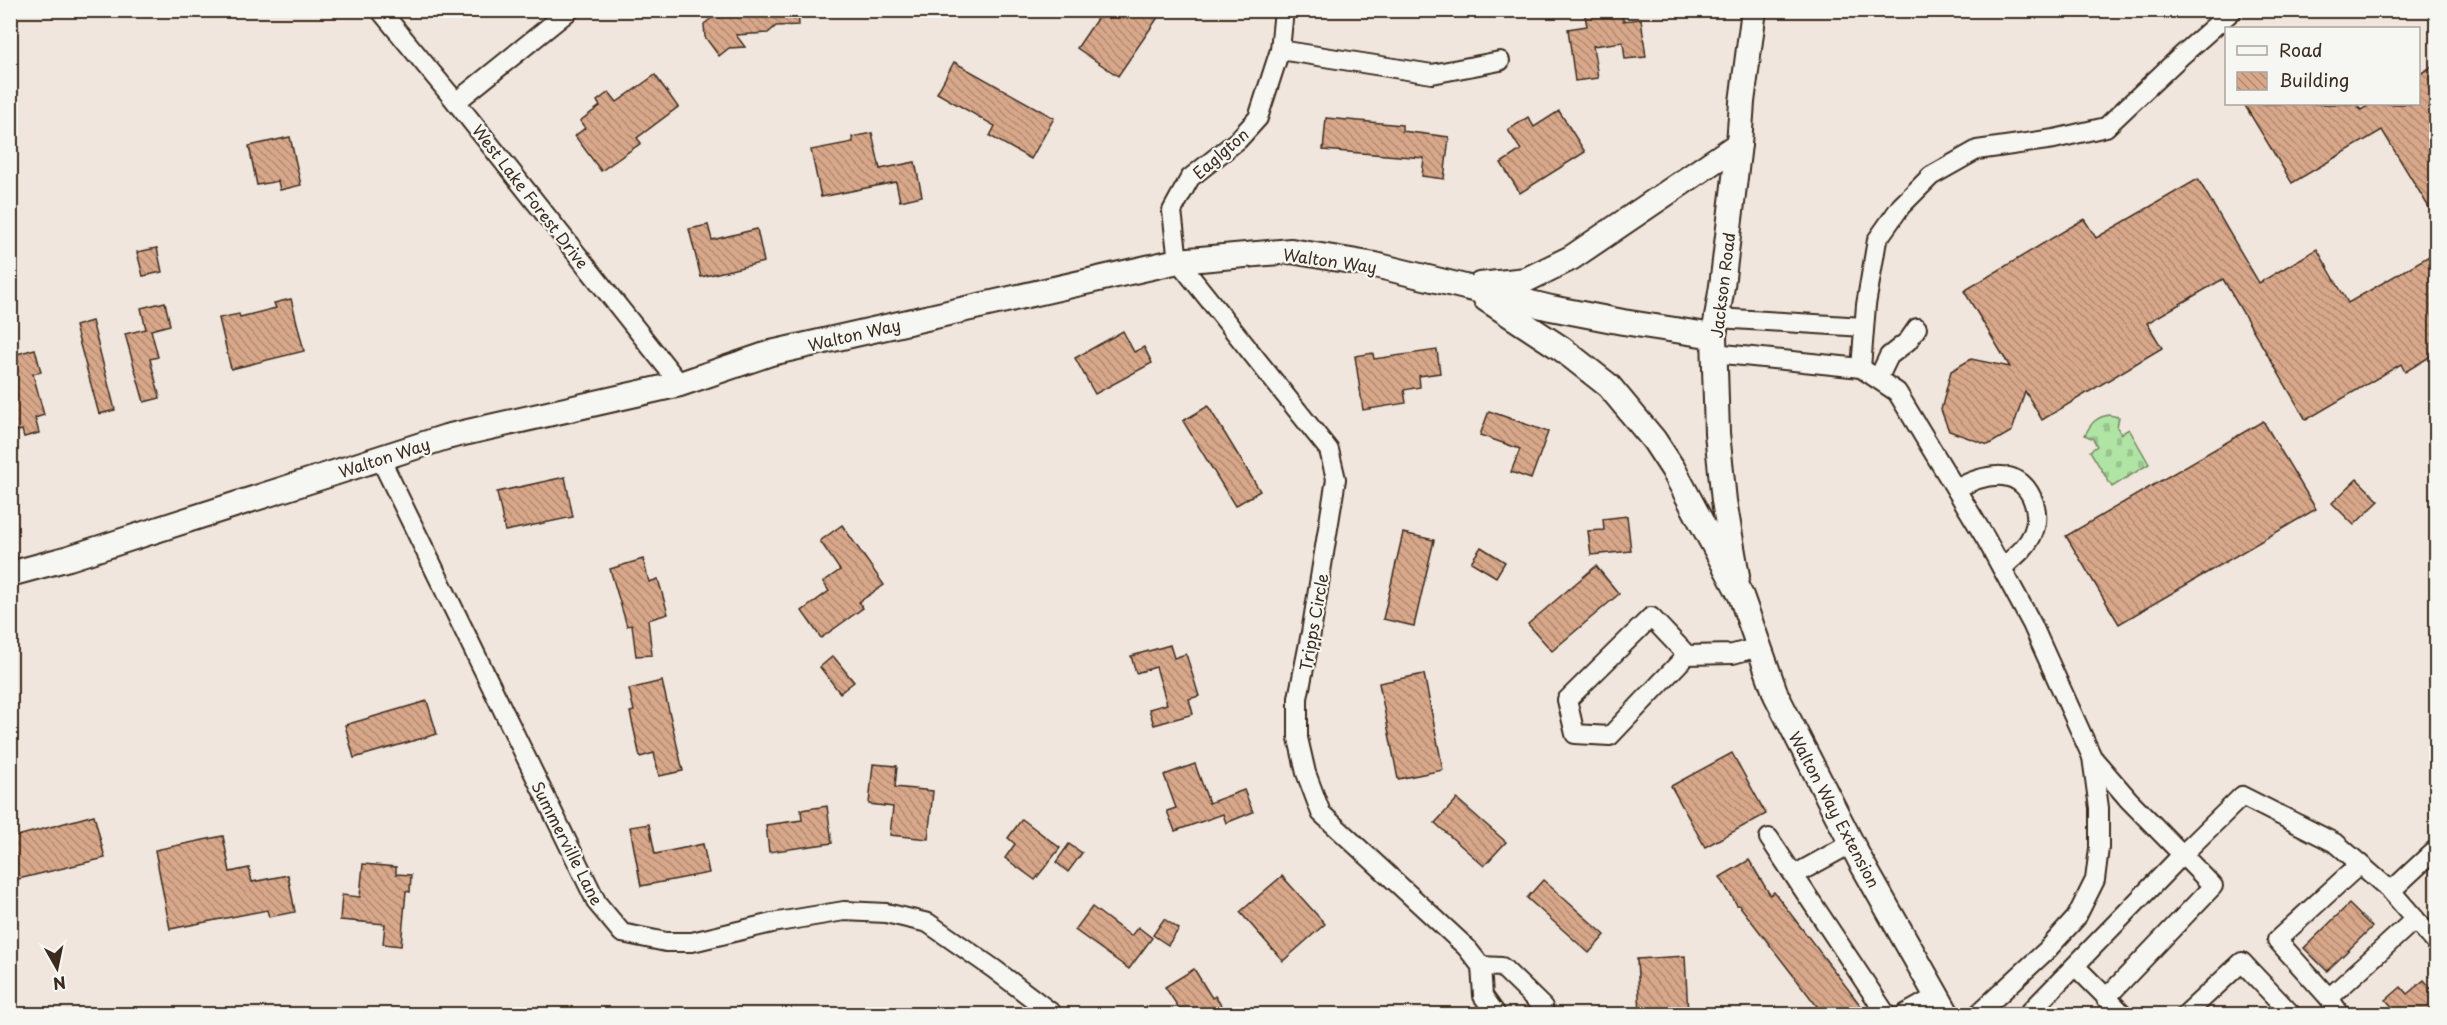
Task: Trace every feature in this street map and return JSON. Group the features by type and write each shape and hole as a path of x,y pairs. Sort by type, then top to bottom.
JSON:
{"main road":[{"name":"Jackson Road","path":"1741,596 1724,501 1718,432 1715,336 1754,10"},
{"path":"1466,287 1526,280 1571,258 1739,144"},
{"name":"Walton Way","path":"10,574 69,558 446,437 680,384 771,353 1178,261 1291,251 1375,265 1561,310 1715,336"},
{"path":"1466,287 1562,349 1609,386 1654,440 1741,596"},
{"name":"Walton Way Extension","path":"1741,596 1776,695 1852,843 1942,1005"}],"street":[{"name":"West Lake Forest Drive","path":"380,10 680,384"},
{"path":"456,102 570,10"},
{"name":"Eaglgton","path":"1178,261 1172,211 1190,178 1238,140 1258,118 1280,50 1284,10"},
{"path":"1861,368 1864,327 1877,240 1901,206 1931,176 1977,150 2054,139 2106,127 2233,10"},
{"path":"1280,50 1432,74 1500,61"},
{"name":"Tripps Circle","path":"1178,261 1329,450 1336,479 1298,698 1298,738 1305,773 1321,813 1466,947 1481,966"},
{"path":"1715,336 1864,327"},
{"path":"1878,379 1889,356 1908,341 1917,328"},
{"path":"1715,336 1861,368 1897,392 2002,568 2032,624 2092,757 2129,800 2213,886 2106,998"},
{"name":"Summerville Lane","path":"380,458 597,903 621,933 666,942 692,942 772,923 843,911 886,913 928,923 1053,1014"},
{"path":"1956,489 1974,479 2007,476 2021,482 2030,494 2036,508 2033,534 2016,556 2002,568"},
{"path":"1687,655 1651,617 1567,700 1575,734 1610,736 1687,655 1733,654 1759,647"},
{"path":"1978,1014 2047,950 2076,918 2095,880 2099,848 2099,808 2092,757"},
{"path":"2028,1014 2182,854 2242,796 2337,844 2391,891 2436,943"},
{"path":"1769,838 1886,1014"},
{"path":"1794,875 1852,843"},
{"path":"2391,891 2436,849"},
{"path":"2422,862 2436,874"},
{"path":"2360,864 2277,940 2331,1008 2415,919"},
{"path":"2186,1014 2242,962 2290,1014"},
{"path":"1496,1014 1483,996 1481,966 1502,967 1543,1007 1544,1014"},
{"path":"2075,966 2123,1014"},
{"path":"1905,1014 1942,1005"}],"green space":[{"path":"2109,415 2119,417 2117,427 2121,434 2129,429 2149,464 2112,487 2090,451 2097,446 2093,439 2085,435 2094,421"}],"building":[{"path":"722,10 798,10 799,25 776,26 768,33 736,35 745,47 729,48 719,56 705,37 704,24"},
{"path":"1103,10 1163,10 1118,76 1077,48"},
{"path":"1584,10 1622,10 1623,21 1641,19 1646,57 1625,59 1623,42 1593,46 1598,78 1575,81 1568,29 1587,26"},
{"path":"954,62 1054,118 1031,159 990,136 995,126 937,93"},
{"path":"2436,64 2436,219 2382,130 2292,183 2245,105 2358,105 2361,110 2369,105 2420,105 2420,74"},
{"path":"655,75 678,107 637,138 641,143 601,171 575,136 585,128 580,121 600,106 597,101 609,92 617,102"},
{"path":"1559,111 1585,152 1520,193 1501,163 1521,150 1508,130 1528,117 1534,127"},
{"path":"1326,118 1402,125 1402,131 1449,137 1444,179 1422,176 1424,158 1323,150"},
{"path":"872,133 880,169 915,162 922,196 900,201 896,182 821,197 811,150 853,142 852,137"},
{"path":"290,137 301,185 280,190 278,181 257,185 249,146"},
{"path":"2198,179 2259,283 2317,249 2348,303 2436,252 2436,353 2405,372 2401,364 2306,420 2223,279 2147,323 2162,348 2042,420 2025,391 2012,431 1988,445 1949,431 1941,410 1951,371 1971,359 2010,367 1964,291 2084,219 2096,238"},
{"path":"708,225 712,240 757,229 764,262 701,277 689,229"},
{"path":"157,248 162,272 143,276 137,252"},
{"path":"291,299 304,351 231,369 219,318 239,314 240,317 276,308 274,303"},
{"path":"165,302 170,325 151,330 158,357 150,359 160,398 144,402 125,334 146,329 141,308"},
{"path":"92,321 115,410 99,414 75,326"},
{"path":"1123,331 1134,352 1144,347 1152,363 1095,394 1075,358"},
{"path":"35,349 41,372 33,374 44,415 35,418 39,433 24,437 22,430 10,433 10,411 14,409 10,394 10,356"},
{"path":"1437,350 1440,373 1419,376 1420,387 1404,390 1406,403 1363,410 1355,356 1373,353 1374,359"},
{"path":"1208,406 1260,491 1235,506 1183,421"},
{"path":"1489,411 1548,432 1531,479 1511,472 1520,449 1480,435"},
{"path":"2263,421 2316,509 2119,624 2066,536"},
{"path":"565,477 573,517 505,531 497,492"},
{"path":"2357,479 2379,501 2354,525 2332,503"},
{"path":"1627,516 1631,551 1591,555 1588,531 1604,530 1603,519"},
{"path":"842,525 884,585 859,602 863,608 821,638 802,611 829,591 823,582 840,570 820,541"},
{"path":"1403,533 1434,540 1414,626 1383,619"},
{"path":"1481,547 1505,562 1496,577 1471,562"},
{"path":"643,559 649,582 658,579 668,614 648,620 652,655 636,656 632,625 627,626 610,569"},
{"path":"1596,566 1619,594 1552,651 1528,624"},
{"path":"1170,645 1174,658 1186,654 1199,696 1189,699 1193,714 1154,725 1149,709 1167,704 1156,667 1136,673 1131,656"},
{"path":"833,656 854,682 840,693 820,667"},
{"path":"1424,674 1443,770 1398,779 1379,683"},
{"path":"662,681 683,771 659,776 654,753 640,757 630,712 634,711 629,689"},
{"path":"427,701 437,734 354,758 345,725"},
{"path":"1732,753 1766,814 1705,847 1671,786"},
{"path":"873,764 897,766 895,787 933,791 928,839 890,835 893,807 869,804"},
{"path":"1195,764 1209,803 1244,790 1253,812 1226,823 1223,814 1175,831 1167,811 1176,808 1164,775"},
{"path":"1457,799 1506,842 1484,866 1435,823"},
{"path":"827,806 832,843 769,852 766,825 802,820 801,810"},
{"path":"94,815 105,858 10,881 10,838"},
{"path":"1022,819 1060,848 1035,880 1005,858 1015,844 1008,838"},
{"path":"649,824 655,854 703,844 709,873 641,886 630,827"},
{"path":"223,836 230,872 249,868 252,882 288,875 295,912 269,917 267,910 170,929 155,850"},
{"path":"1069,844 1082,853 1068,872 1056,862"},
{"path":"1749,860 1770,895 1774,892 1861,1006 1849,1014 1823,1014 1737,905 1720,877"},
{"path":"363,864 396,867 396,874 411,875 410,892 406,891 401,946 383,944 385,924 340,920 342,895 360,897"},
{"path":"1282,876 1325,924 1283,961 1240,912"},
{"path":"1543,880 1605,935 1589,953 1527,898"},
{"path":"2349,904 2372,927 2327,971 2304,948"},
{"path":"1092,907 1131,936 1138,927 1152,938 1129,969 1075,930"},
{"path":"1164,919 1179,929 1168,945 1153,935"},
{"path":"1685,956 1688,1014 1640,1014 1637,959"},
{"path":"1194,969 1212,998 1215,996 1227,1014 1183,1014 1165,987"},
{"path":"2424,980 2436,994 2436,1014 2399,1014 2386,1000 2401,987 2407,994"}]}
